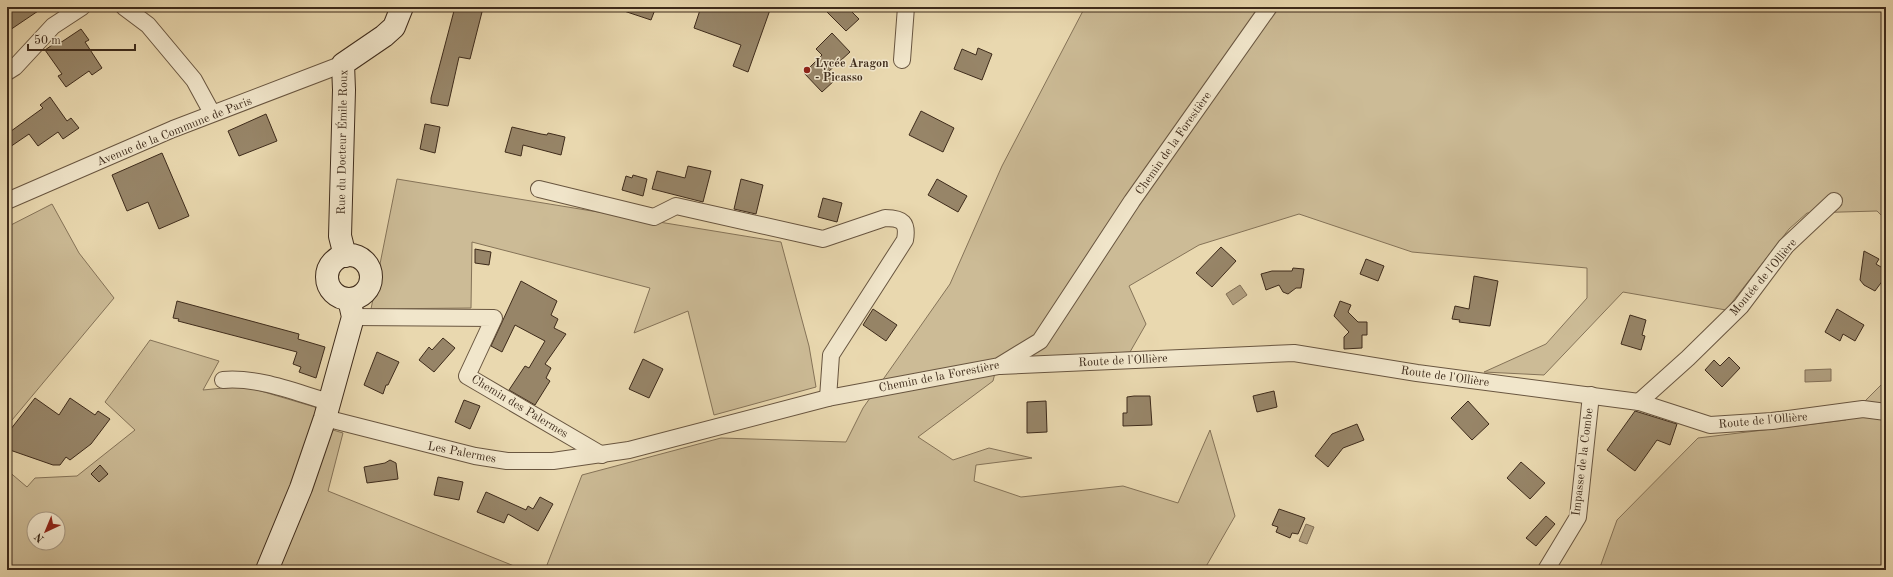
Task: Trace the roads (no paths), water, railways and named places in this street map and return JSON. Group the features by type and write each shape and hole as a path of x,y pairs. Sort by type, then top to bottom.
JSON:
{"street":[{"path":"7,72 15,67 53,26 82,7"},
{"path":"124,7 148,25 164,43 194,80 212,113"},
{"name":"Rue du Docteur Émile Roux","path":"345,256 340,236 344,90 343,64 384,36 394,27 402,7"},
{"path":"902,60 906,7"},
{"name":"Chemin de la Forestière","path":"602,455 629,450 828,398 999,366 1040,341 1132,201 1269,7"},
{"name":"Avenue de la Commune de Paris","path":"7,201 212,113 343,64"},
{"path":"539,189 654,217 676,206 823,240 885,218 896,218 905,224 905,240 831,355 828,398"},
{"name":"Montée de l'Ollière","path":"1639,402 1688,358 1741,306 1786,246 1834,201"},
{"path":"267,570 301,488 327,410 351,308 357,298 368,288 371,274 368,267 361,259 354,256 345,256 338,258 332,263 328,270 327,277 329,287 351,308"},
{"name":"Chemin des Palermes","path":"351,308 494,318 467,376 602,455"},
{"name":"Route de l'Ollière","path":"999,366 1294,353 1417,373 1639,402 1710,425 1772,421 1863,408 1886,412"},
{"name":"Les Palermes","path":"223,380 237,379 262,382 327,410 437,448 475,456 507,461 553,461 602,455"},
{"name":"Impasse de la Combe","path":"1546,570 1578,517 1591,395"}],"place":[{"name":"Lycée Aragon - Picasso","path":"807,70"}]}
